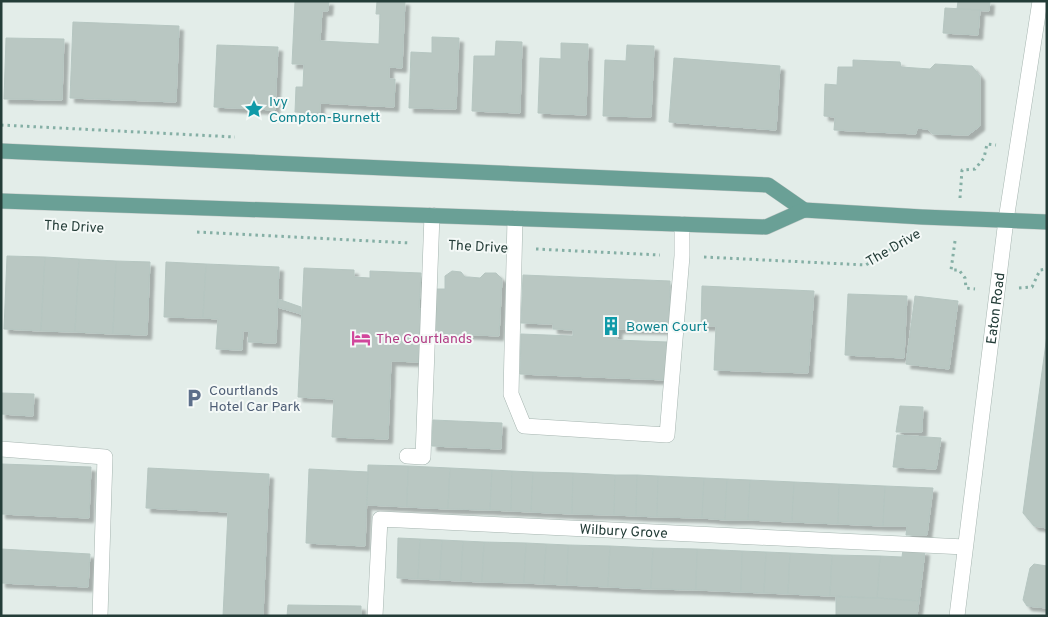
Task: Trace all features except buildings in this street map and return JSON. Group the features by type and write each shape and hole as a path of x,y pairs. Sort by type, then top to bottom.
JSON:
{"main road":[{"path":"1,151 768,185 804,210"},
{"name":"The Drive","path":"1,201 766,227 804,210 1047,222"}],"street":[{"name":"Eaton Road","path":"957,616 1006,220 1040,1"},
{"path":"407,456 423,457 432,215"},
{"path":"515,218 511,394 524,426 667,435 682,256 682,224"},
{"path":"1,449 105,457 100,616"},
{"name":"Wilbury Grove","path":"375,616 380,519 965,547"}],"path":[{"name":"The Drive","path":"190,232 866,265 908,239"}],"place":[{"name":"Ivy Compton-Burnett","path":"254,109"},
{"name":"Bowen Court","path":"611,326"},
{"name":"The Courtlands","path":"361,338"},
{"name":"Courtlands Hotel Car Park","path":"194,398"}]}
